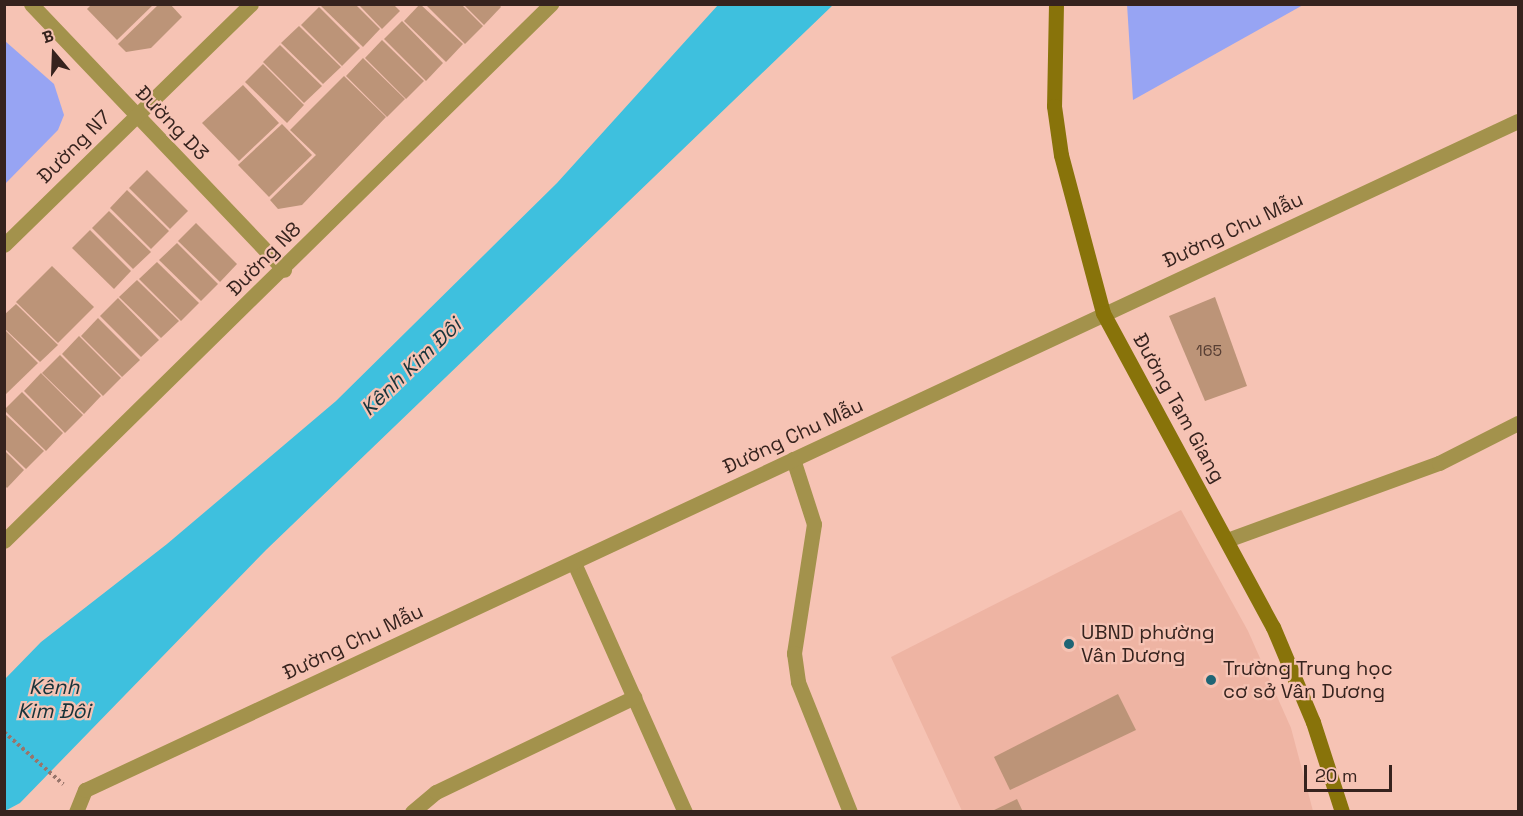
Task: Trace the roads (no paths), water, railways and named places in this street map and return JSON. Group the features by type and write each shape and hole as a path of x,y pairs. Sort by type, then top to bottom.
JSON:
{"main road":[{"name":"Đường Tam Giang","path":"1056,4 1054,106 1061,156 1103,313 1227,540 1313,722 1342,812"}],"street":[{"name":"Đường D3","path":"31,4 135,116 284,270"},
{"name":"Đường N7","path":"4,245 251,4"},
{"name":"Đường N8","path":"4,541 284,270 551,4"},
{"name":"Đường Chu Mẫu","path":"80,800 793,459 1518,120"},
{"path":"1227,540 1439,463 1518,423"},
{"path":"793,459 814,524 794,653 798,682 850,812"},
{"path":"574,563 685,812"},
{"path":"412,812 436,792 634,697"}],"water":[{"name":"Kênh Kim Đôi","path":"718,5 833,5 266,550 20,803 5,811 5,679 41,642 167,544 336,401 557,183"}],"place":[{"name":"UBND phường Vân Dương","path":"1069,644"},
{"name":"Trường Trung học cơ sở Vân Dương","path":"1211,680"}]}
